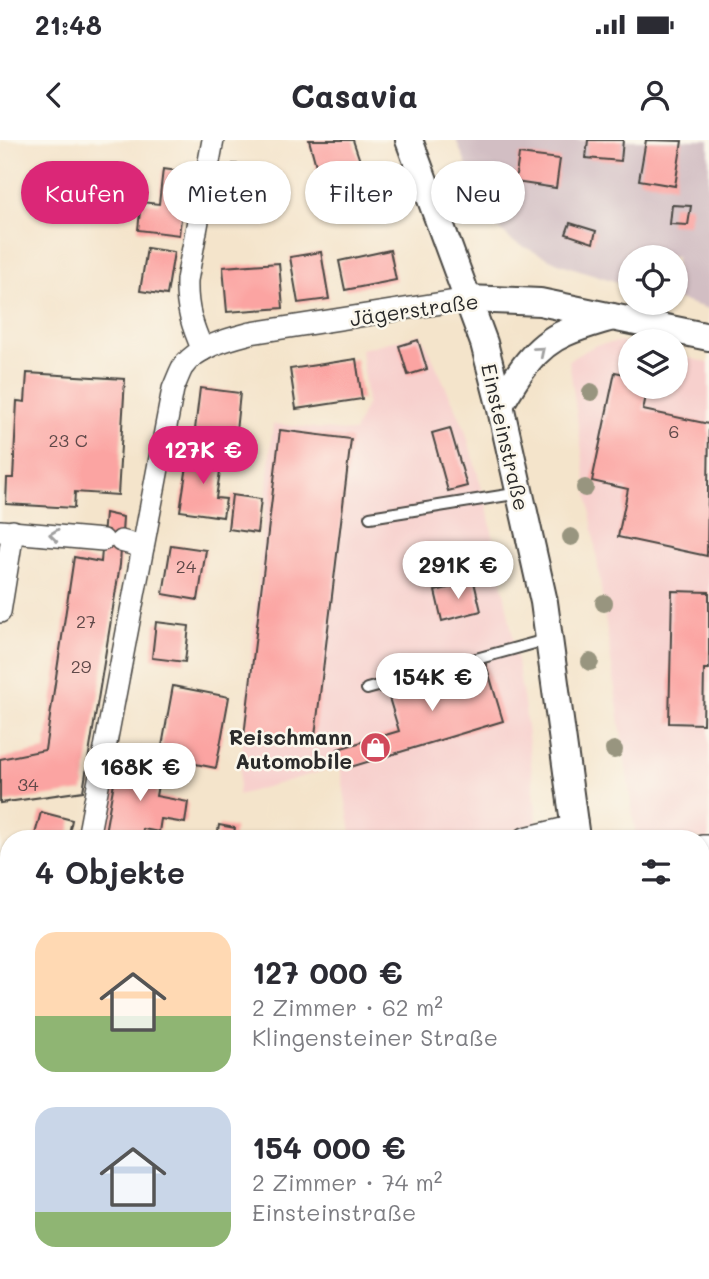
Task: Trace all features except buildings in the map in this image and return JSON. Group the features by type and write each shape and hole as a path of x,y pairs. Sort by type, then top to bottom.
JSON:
{"street":[{"path":"90,830 173,388 183,366 203,350 191,323 186,301 187,280 213,140"},
{"name":"Einsteinstraße","path":"409,140 484,343 500,405 544,603 575,830"},
{"name":"Jägerstraße","path":"203,350 251,333 468,299 541,302 709,337"},
{"path":"500,405 519,370 539,351 563,333 612,316"},
{"path":"0,612 6,531 112,540 144,547"}],"lane":[{"path":"370,517 520,493"},
{"path":"367,689 549,639"}],"shaded area":[{"path":"456,140 709,140 709,309 688,303 688,245 618,245 618,282 558,263 512,241 494,224 525,224 525,161 465,161"},
{"path":"421,334 464,426 487,507 512,632 525,709 538,830 351,830 340,766 238,795 273,424 354,432 367,403 361,349"},
{"path":"618,342 618,399 688,399 688,358 709,363 709,830 635,830 569,360 596,345"}],"place":[{"name":"Reischmann Automobile","path":"375,748"}]}
